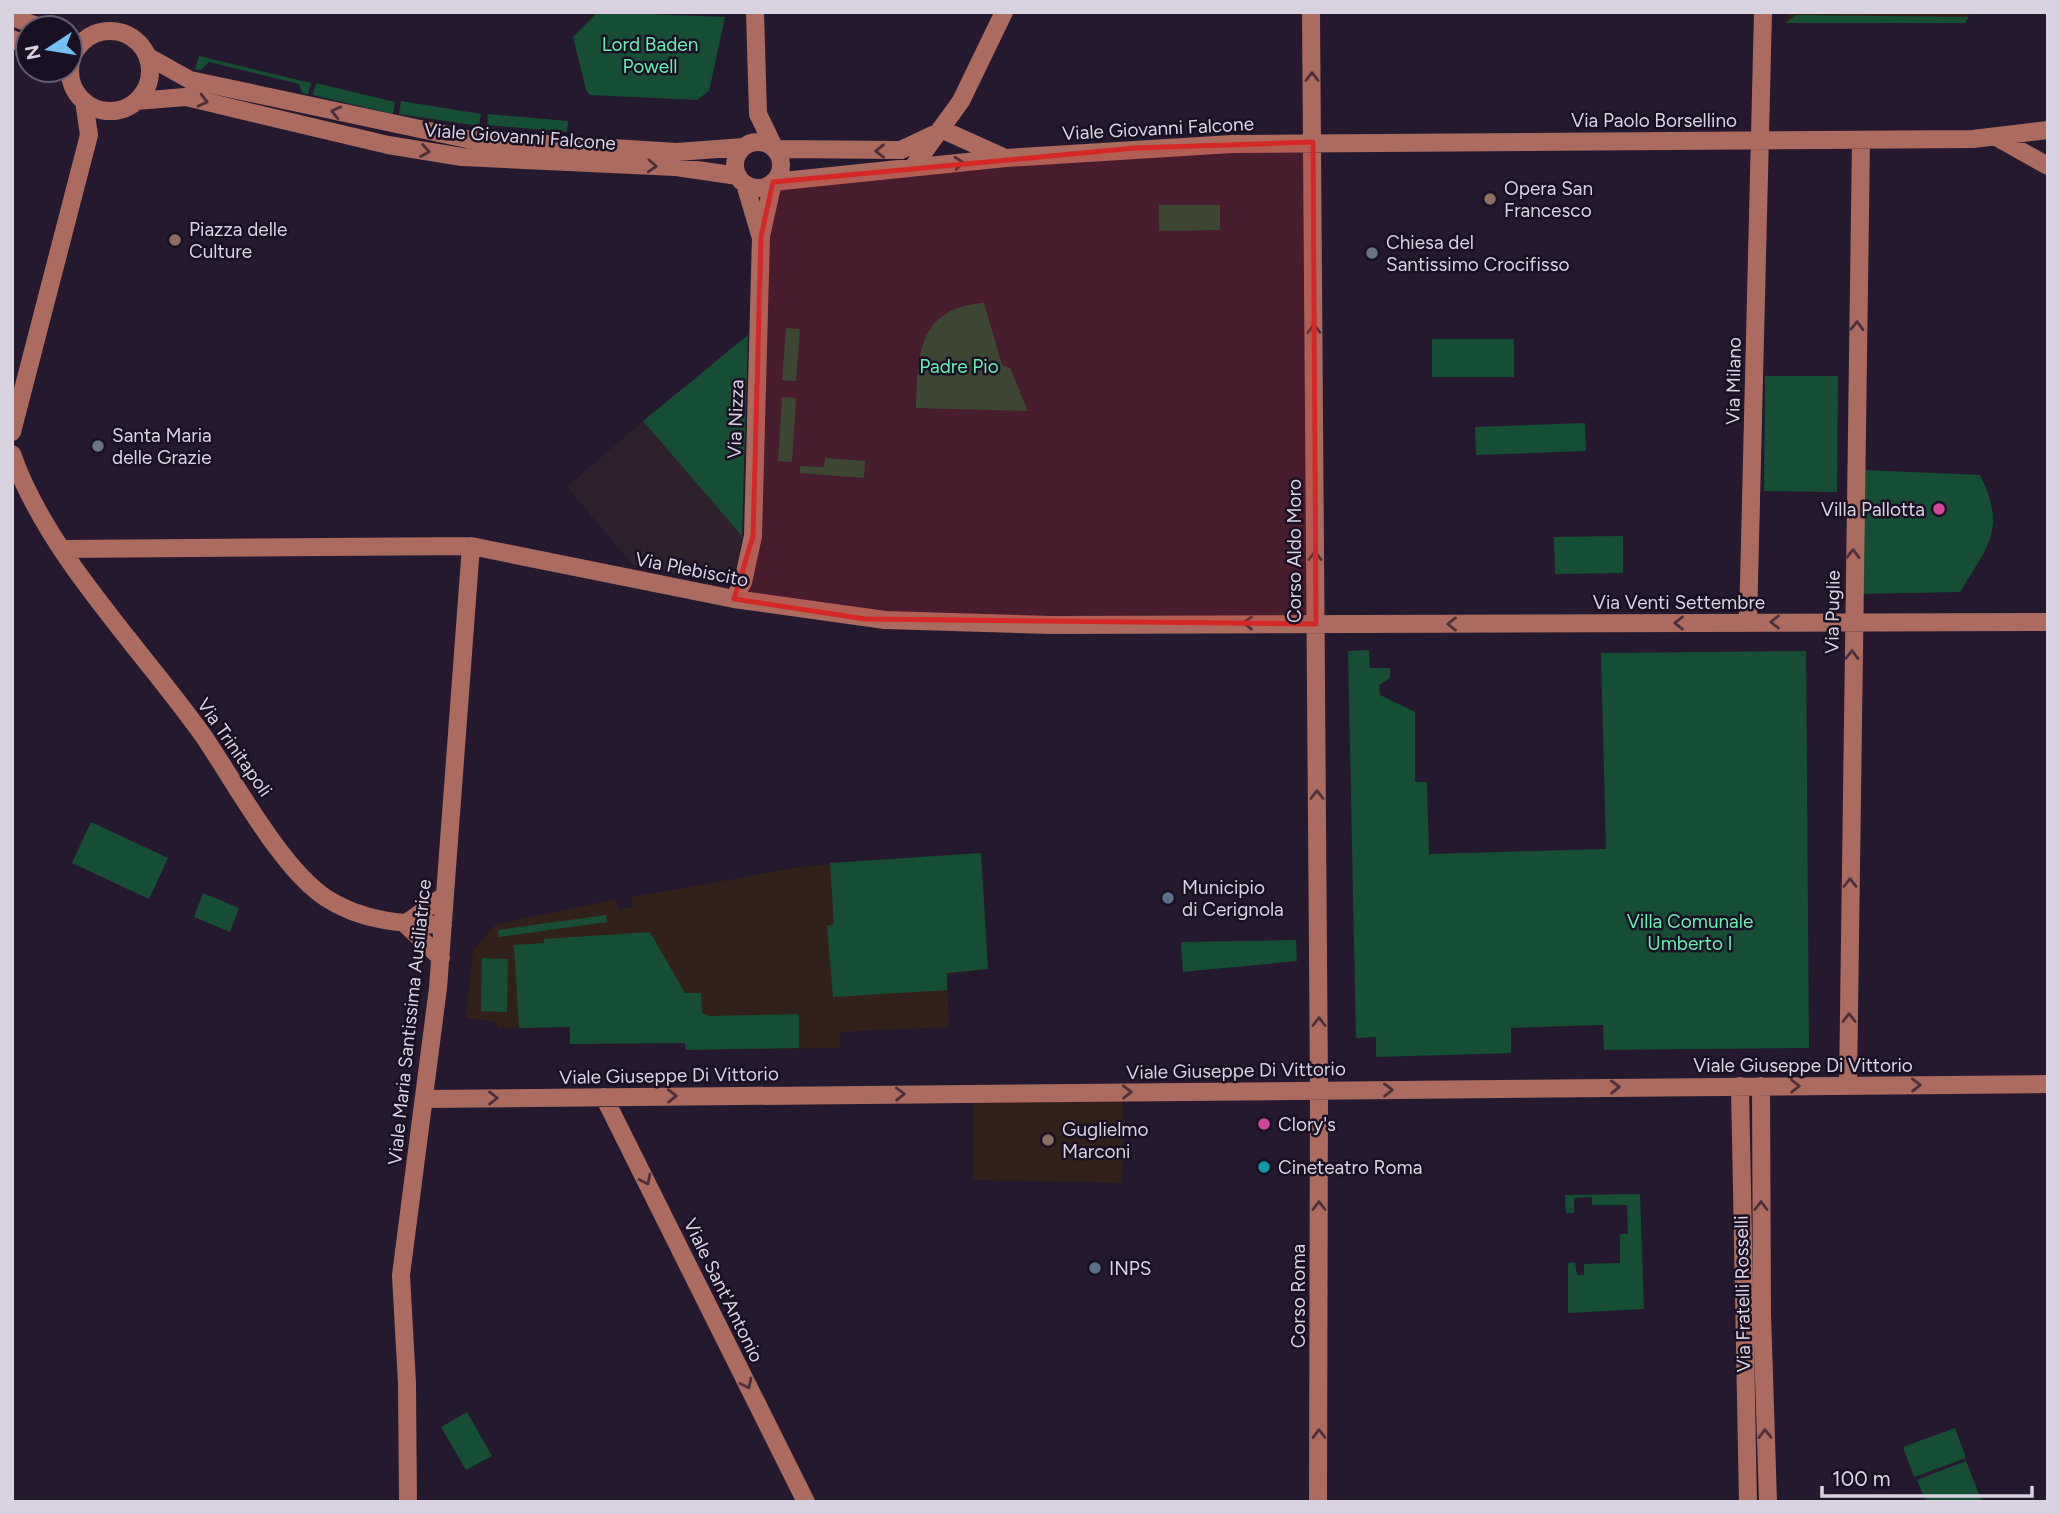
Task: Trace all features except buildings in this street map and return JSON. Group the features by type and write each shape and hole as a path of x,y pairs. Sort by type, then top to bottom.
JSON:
{"street":[{"path":"755,12 758,114 775,149 781,170 773,182 760,188 742,180 736,157 744,146 758,114"},
{"path":"913,167 943,130 961,101 1004,12"},
{"name":"Corso Aldo Moro","path":"1311,12 1319,1090"},
{"name":"Via Milano","path":"1748,622 1763,12"},
{"path":"84,42 92,35 103,31 125,34 135,39 147,56 149,81 136,102 118,110 89,135"},
{"path":"84,34 92,35"},
{"name":"Viale Giovanni Falcone","path":"147,56 190,80 467,139 677,152 744,146"},
{"path":"12,432 89,135 84,101 73,84"},
{"name":"Viale Giovanni Falcone","path":"136,102 186,97 388,145 463,157 676,167 742,180"},
{"path":"84,101 94,107 118,110"},
{"path":"744,146 763,142 775,149 901,150 943,130"},
{"name":"Viale Giovanni Falcone","path":"943,130 1006,158"},
{"path":"1996,137 2048,130"},
{"path":"1996,137 2048,153"},
{"path":"1996,137 2048,166"},
{"name":"Via Paolo Borsellino","path":"1312,142 1996,137"},
{"name":"Via Puglie","path":"1848,1086 1852,622 1861,140"},
{"name":"Viale Giovanni Falcone","path":"773,182 1006,158 1135,148 1312,142"},
{"name":"Via Nizza","path":"742,180 761,236"},
{"name":"Via Nizza","path":"734,599 743,582 753,536 761,236 773,182"},
{"name":"Via Trinitapoli","path":"12,454 31,500 62,549 201,733 299,877 351,913 405,924 443,925"},
{"name":"Via Plebiscito","path":"62,549 471,546 734,599 865,619 1052,625 1316,624"},
{"name":"Viale Maria Santissima Ausiliatrice","path":"408,1502 407,1384 401,1275 441,958 471,546"},
{"name":"Via Venti Settembre","path":"1316,624 2046,620"},
{"path":"441,958 405,924 445,895"},
{"name":"Viale Giuseppe Di Vittorio","path":"425,1099 2048,1084"},
{"name":"Via Fratelli Rosselli","path":"1740,1086 1742,1346 1748,1502"},
{"name":"Via Fratelli Rosselli","path":"1761,1086 1762,1314 1768,1502"},
{"name":"Corso Roma","path":"1318,1502 1319,1090"},
{"name":"Viale Sant'Antonio","path":"604,1097 806,1502"}],"highlighted area":[{"path":"1313,142 1316,624 865,619 734,599 753,536 761,236 773,182 1135,148"}],"shaded area":[{"path":"1787,12 1971,12 1965,23 1786,23"},
{"path":"643,421 742,536 735,579 722,583 633,565 567,487"},
{"path":"981,853 988,969 947,974 949,1027 840,1032 840,1048 686,1050 685,1043 570,1044 570,1027 499,1028 495,1022 466,1018 473,950 496,924 616,899 618,909 633,907 632,897 806,866"},
{"name":"Guglielmo Marconi","path":"973,1099 1123,1100 1122,1183 973,1180"}],"green space":[{"name":"Lord Baden Powell","path":"598,12 725,17 709,91 697,100 590,95 586,90 573,37"},
{"path":"1795,15 1969,17 1965,23 1786,23"},
{"path":"199,56 311,83 308,94 302,93 299,84 209,62 201,70 195,69"},
{"path":"316,83 395,102 393,114 313,95"},
{"path":"401,101 481,114 479,126 399,114"},
{"path":"488,114 568,121 567,132 487,125"},
{"path":"1159,205 1220,205 1220,230 1159,231"},
{"name":"Padre Pio","path":"984,303 1002,365 1010,368 1028,411 916,408 921,353 934,324 945,314 962,307"},
{"path":"786,328 800,329 796,381 782,380"},
{"path":"748,335 742,536 643,421"},
{"path":"1432,339 1514,339 1514,377 1432,377"},
{"path":"1765,376 1838,376 1837,492 1764,491"},
{"path":"782,397 796,398 792,462 778,461"},
{"path":"1585,423 1586,451 1476,455 1475,427"},
{"path":"825,458 865,461 864,478 800,473 800,466 824,467"},
{"path":"1864,470 1980,475 1992,510 1991,536 1960,592 1861,594"},
{"path":"1623,536 1623,573 1555,574 1554,537"},
{"name":"Villa Comunale Umberto I","path":"1369,650 1370,668 1390,668 1390,678 1379,685 1380,695 1415,712 1415,782 1427,782 1429,854 1606,849 1601,653 1806,651 1809,1048 1604,1050 1603,1025 1511,1028 1511,1053 1376,1057 1376,1037 1356,1038 1348,651"},
{"path":"91,822 168,858 149,899 72,863"},
{"path":"981,853 988,969 947,973 947,990 833,997 827,926 834,924 830,863"},
{"path":"203,893 239,908 230,932 194,917"},
{"path":"606,915 607,922 499,937 498,930"},
{"path":"650,932 685,993 701,993 702,1013 710,1016 799,1014 799,1048 686,1050 685,1043 570,1044 570,1027 519,1028 514,945 544,943 544,939"},
{"path":"1296,940 1297,961 1183,972 1181,942"},
{"path":"482,958 508,959 507,1012 481,1011"},
{"path":"1640,1194 1644,1309 1568,1313 1568,1263 1575,1262 1577,1275 1584,1275 1584,1264 1620,1263 1620,1234 1628,1234 1627,1205 1592,1205 1592,1197 1574,1198 1574,1213 1566,1213 1565,1195"},
{"path":"467,1412 492,1456 466,1470 441,1427"},
{"path":"1955,1428 1966,1458 1914,1477 1903,1447"},
{"path":"1966,1461 1982,1502 1926,1502 1917,1480"}],"place":[{"name":"Opera San Francesco","path":"1490,199"},
{"name":"Piazza delle Culture","path":"175,240"},
{"name":"Chiesa del Santissimo Crocifisso","path":"1372,253"},
{"name":"Santa Maria delle Grazie","path":"98,446"},
{"name":"Villa Pallotta","path":"1939,509"},
{"name":"Municipio di Cerignola","path":"1168,898"},
{"name":"Clory's","path":"1264,1124"},
{"name":"Guglielmo Marconi","path":"1048,1140"},
{"name":"Cineteatro Roma","path":"1264,1167"},
{"name":"INPS","path":"1095,1268"}]}
